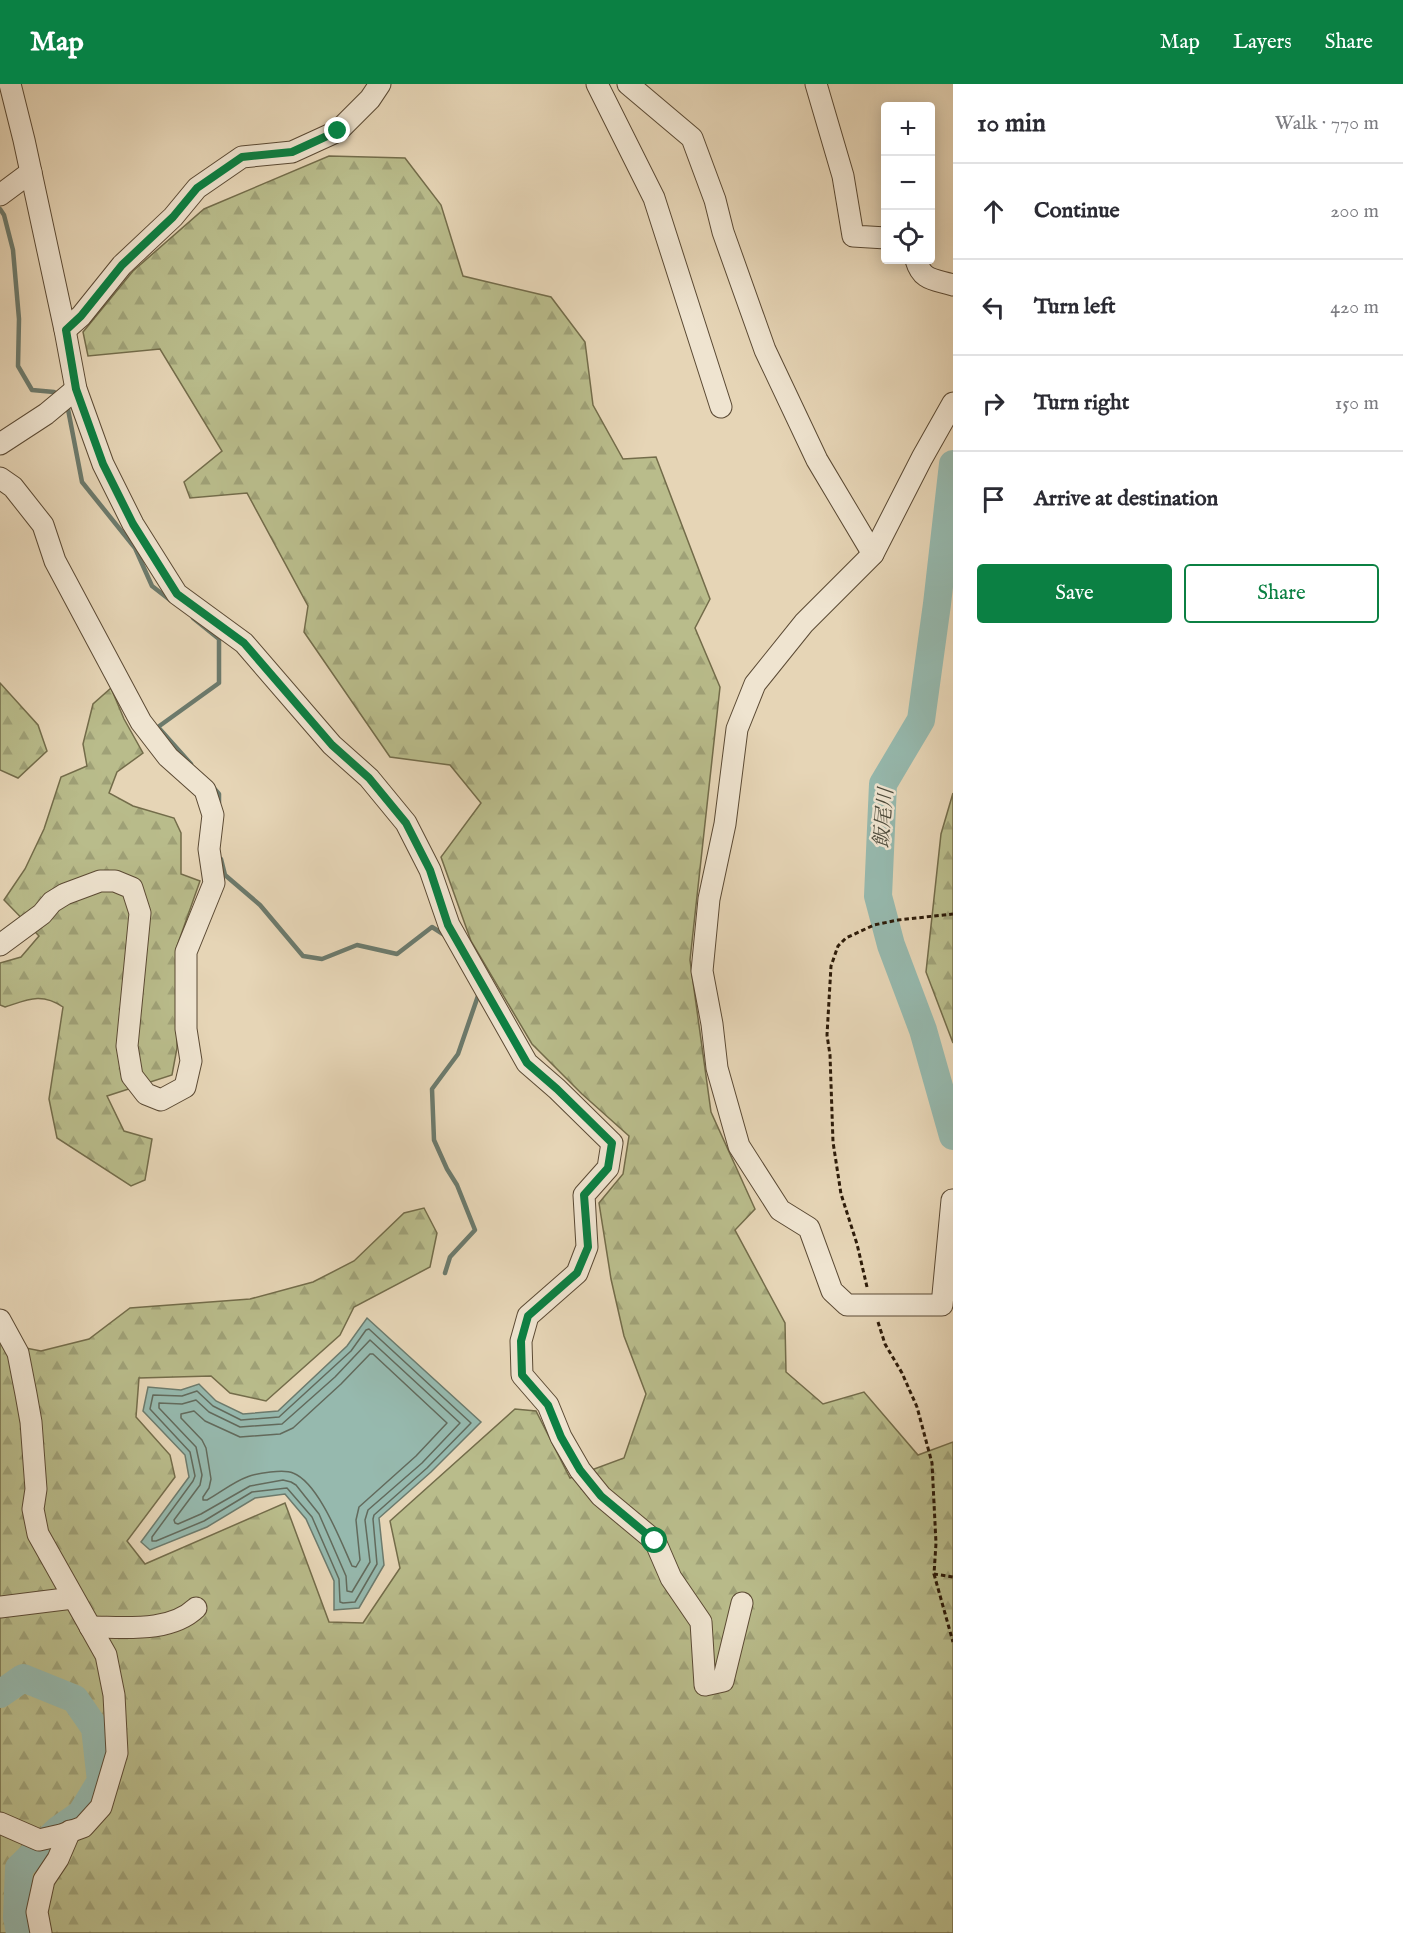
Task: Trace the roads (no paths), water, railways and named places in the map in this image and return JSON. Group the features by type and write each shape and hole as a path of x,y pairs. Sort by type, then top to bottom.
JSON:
{"street":[{"path":"10,84 66,330 76,389 103,464 133,524 177,594 244,643 332,745 369,778 406,823 430,870 448,925 527,1063 612,1143 608,1168 584,1195 588,1247 577,1273 528,1316 521,1341 522,1375 548,1405 561,1437 587,1479 601,1496 655,1541 671,1578 701,1622 705,1685 723,1681 742,1603"},
{"path":"66,330 81,316 122,265 173,217 197,188 242,157 292,152 338,131 370,99 380,84"},
{"path":"597,84 654,198 721,407"},
{"path":"628,84 692,138 765,350 817,460 873,554"},
{"path":"816,84 843,176 853,237 881,238"},
{"path":"0,195 31,172"},
{"path":"917,264 919,271 928,278 953,285"},
{"path":"0,444 46,414 76,389"},
{"path":"952,1200 942,1305 847,1305 832,1291 809,1228 780,1210 739,1146 717,1068 702,971 709,899 725,824 737,729 755,684 804,623 873,554 953,403"},
{"path":"0,478 13,487 43,525 56,561 141,722 168,757 205,790 213,815 209,849 214,883 186,952 186,1029 191,1061 185,1087 161,1100 146,1094 132,1076 127,1046 140,914 132,888 115,881 100,881 65,894 0,945"},
{"path":"0,1320 18,1353 31,1422 36,1489 33,1509 38,1534 106,1655 114,1695 117,1754 101,1807 83,1827 39,1840 0,1823"},
{"path":"0,1607 73,1598"},
{"path":"90,1627 165,1624 187,1617 196,1608"},
{"path":"41,1933 37,1912 44,1880 58,1859 65,1833"}],"water":[{"path":"367,1318 481,1422 431,1472 379,1518 384,1565 359,1608 334,1610 334,1581 306,1519 285,1494 255,1498 207,1527 150,1550 141,1542 189,1477 185,1455 143,1411 148,1387 181,1390 199,1384 216,1401 243,1414 278,1411 347,1346"}],"waterway":[{"path":"0,209 4,215 13,250 19,319 18,366 32,390 54,392"},
{"path":"67,404 82,482 135,548 152,586 170,600"},
{"name":"飯尾川","path":"953,464 921,720 883,784 878,896 891,945 923,1030 953,1136"},
{"path":"191,764 158,727 219,683 219,639 193,618"},
{"path":"213,787 219,794 219,803"},
{"path":"221,859 225,875 260,905 303,956 322,959 357,945 397,954 432,927 446,936"},
{"path":"445,1273 450,1257 475,1230 457,1185 434,1140 432,1089 458,1054 479,993"},
{"path":"0,1694 23,1678 75,1699 95,1728 101,1781 81,1814 58,1830 19,1868 17,1917 20,1933"}]}
